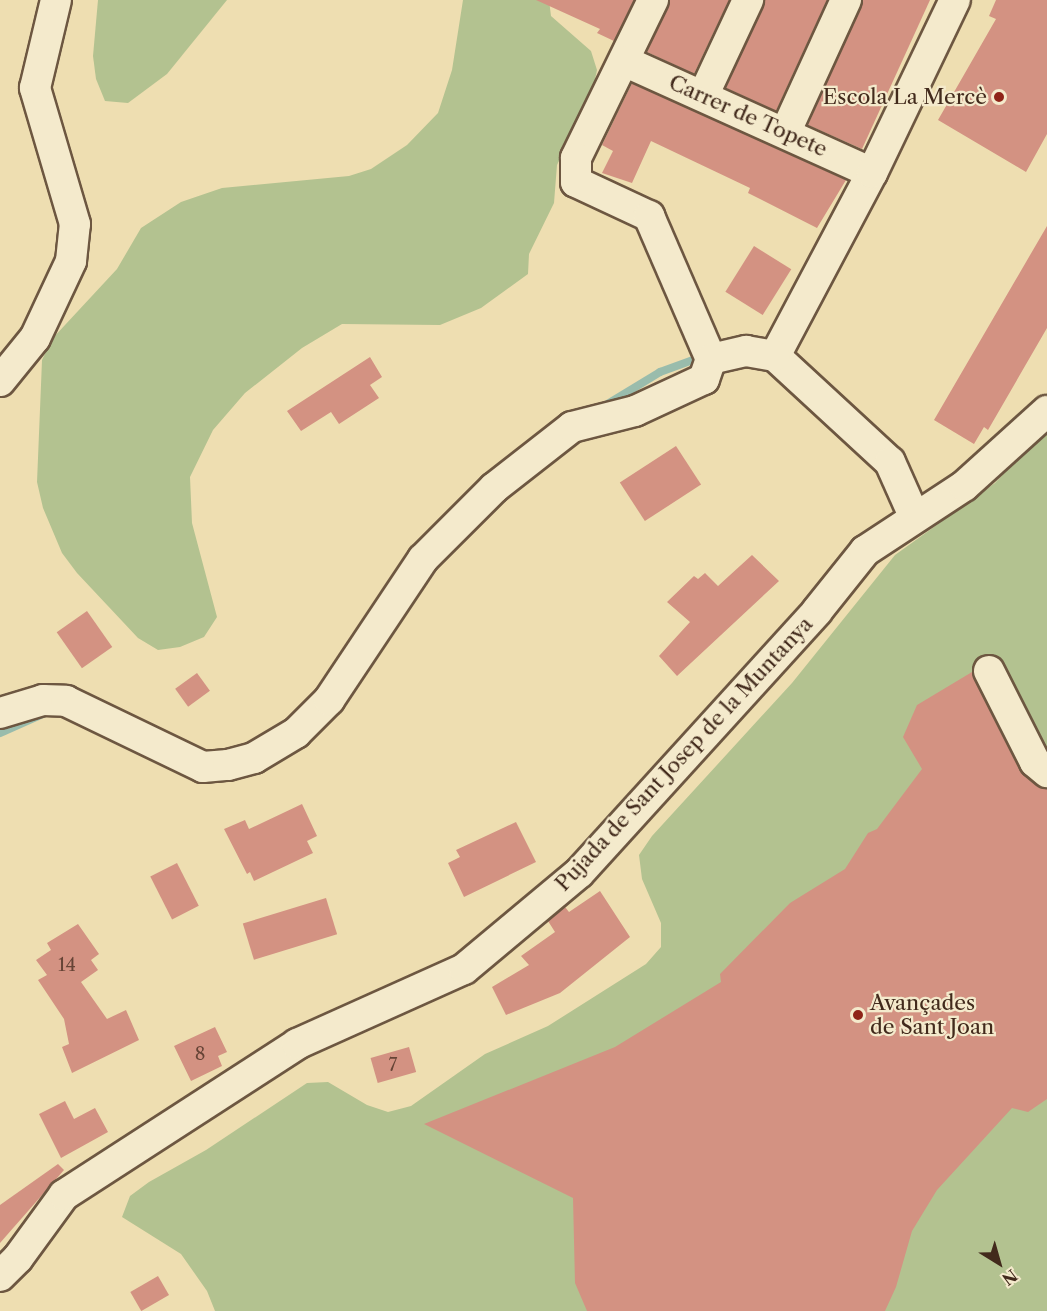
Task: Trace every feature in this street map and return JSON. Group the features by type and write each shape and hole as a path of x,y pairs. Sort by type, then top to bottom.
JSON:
{"street":[{"path":"0,381 35,338 71,261 75,224 35,88 56,0"},
{"path":"0,713 43,700 66,701 203,767 228,765 269,750 296,733 329,700 423,559 494,488 572,427 635,411 704,379 711,359 649,216 576,182 576,158 653,0"},
{"path":"704,94 748,0"},
{"path":"786,131 846,0"},
{"path":"775,356 872,173 955,0"},
{"name":"Carrer de Topete","path":"624,61 786,131 872,173"},
{"path":"711,359 746,351 775,356 890,462 914,516"},
{"name":"Pujada de Sant Josep de la Muntanya","path":"0,1276 18,1258 64,1195 297,1044 464,969 579,873 817,611 865,551 914,516 964,486 1047,411"},
{"path":"989,671 1035,762 1047,772"}],"green space":[{"path":"98,0 227,0 167,74 128,103 105,101 96,79 93,56"},
{"path":"463,0 549,0 551,16 591,51 597,70 593,89 557,165 554,203 529,254 528,274 481,308 440,325 342,324 302,348 245,393 213,430 190,477 192,523 217,617 204,637 180,647 158,650 138,638 77,573 62,553 43,508 37,482 42,360 52,339 117,269 141,228 181,202 222,188 349,176 371,169 407,145 438,113 452,70"},
{"path":"1047,427 1047,1311 215,1311 207,1291 181,1254 122,1217 130,1196 149,1182 206,1150 307,1083 328,1082 367,1105 388,1112 411,1106 485,1054 548,1026 646,964 661,947 661,923 642,879 639,855 652,836 792,683 895,555 995,483"}],"building":[{"path":"536,0 634,0 614,41 597,33 600,29"},
{"path":"670,0 729,0 694,74 647,52"},
{"path":"765,0 827,0 776,111 726,88"},
{"path":"863,0 930,0 862,149 808,125"},
{"name":"Escola La Mercè","path":"996,0 1047,0 1047,134 1026,172 938,120 996,19 989,16"},
{"path":"632,83 846,180 817,228 748,193 750,188 651,141 632,183 602,173 613,151 602,145"},
{"path":"1047,226 1047,328 988,430 984,427 974,444 934,420"},
{"path":"754,246 791,269 763,315 725,292"},
{"path":"370,357 382,377 370,385 379,398 339,424 331,412 301,431 287,411"},
{"path":"676,446 701,485 645,521 620,482"},
{"path":"752,555 779,581 677,676 659,656 690,622 667,602 694,576 698,579 705,573 718,586"},
{"path":"87,611 112,647 82,668 57,632"},
{"name":"Avançades de Sant Joan","path":"972,672 1020,770 1036,785 1047,789 1047,1099 1028,1112 1012,1108 937,1190 912,1231 896,1287 885,1311 587,1311 575,1283 573,1198 424,1124 615,1047 721,982 720,974 790,903 845,869 868,833 877,829 922,769 903,737 917,705"},
{"path":"197,673 210,691 188,707 175,689"},
{"path":"302,804 317,836 307,841 313,853 254,881 250,872 247,874 224,829 245,820 249,829"},
{"path":"516,822 536,862 464,897 448,863 460,857 456,850"},
{"path":"177,863 199,906 172,919 150,877"},
{"path":"600,891 630,937 560,993 506,1015 492,987 529,965 521,956 555,932 548,921 565,907 569,912"},
{"path":"326,898 337,934 254,960 243,923"},
{"path":"78,924 99,954 91,960 98,970 81,982 107,1019 126,1010 139,1040 72,1073 62,1047 69,1044 64,1019 38,980 47,975 36,960 51,950 47,943"},
{"path":"215,1027 227,1052 218,1056 222,1066 191,1081 174,1046"},
{"path":"409,1047 416,1072 378,1083 371,1058"},
{"path":"65,1101 74,1119 95,1108 108,1132 61,1158 39,1114"},
{"path":"58,1164 64,1170 0,1243 0,1205"},
{"path":"158,1276 169,1295 141,1311 130,1292"}],"waterway":[{"path":"601,408 660,372 696,359"},
{"path":"0,733 54,709"}],"place":[{"name":"Escola La Mercè","path":"999,97"},
{"name":"Avançades de Sant Joan","path":"858,1015"}]}
